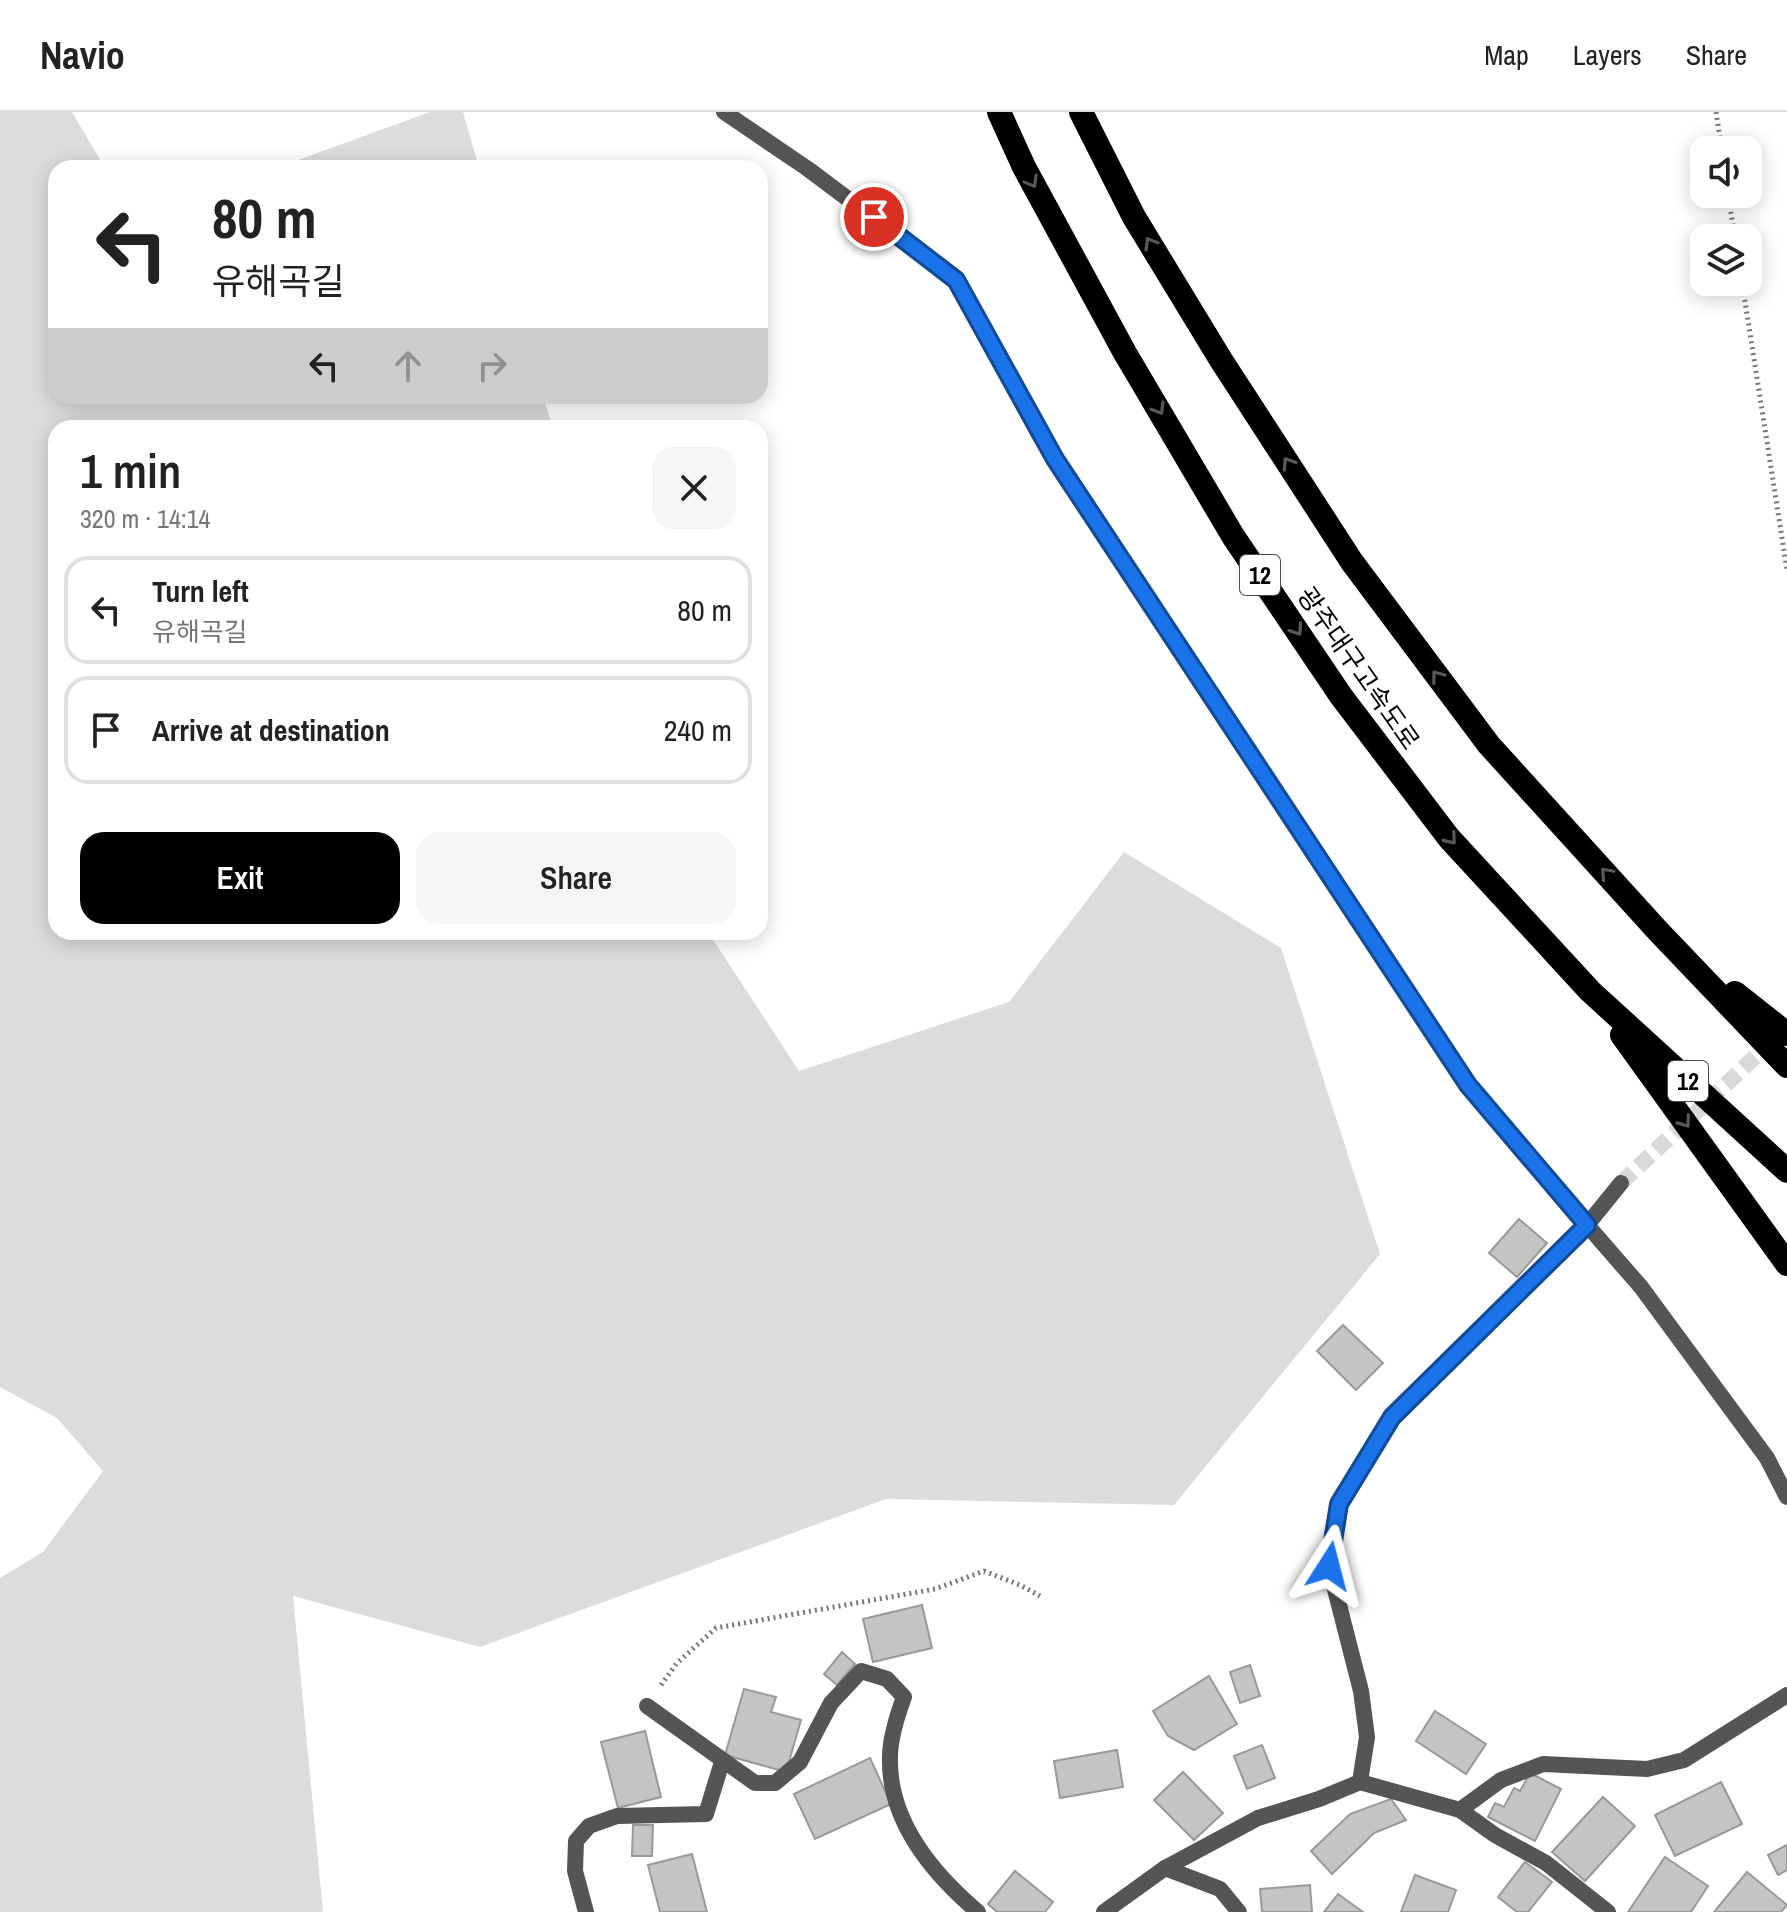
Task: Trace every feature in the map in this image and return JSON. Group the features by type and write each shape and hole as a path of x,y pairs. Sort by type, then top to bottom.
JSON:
{"highway":[{"name":"광주대구고속도로","path":"999,112 1024,167 1125,353 1233,536 1341,696 1449,838 1590,991 1787,1171"},
{"path":"1081,112 1142,230 1221,360 1352,562 1489,745 1658,931 1787,1066"},
{"path":"1658,931 1787,1034"},
{"path":"1658,931 1787,1050"},
{"path":"1590,991 1787,1188"},
{"path":"1590,991 1787,1264"}],"street":[{"path":"724,112 808,169 956,280 1047,447 1468,1085 1659,1311 1767,1458 1787,1497"},
{"path":"1360,1782 1367,1737 1361,1691 1329,1566 1339,1504 1392,1417 1587,1225 1621,1183"},
{"path":"647,1706 755,1783 775,1783 800,1762 831,1703 861,1671 887,1679 904,1697 896,1720 890,1757 895,1793 909,1835 950,1888 978,1912"},
{"path":"1460,1810 1501,1780 1543,1764 1647,1769 1684,1760 1787,1695"},
{"path":"586,1912 575,1871 576,1841 589,1826 617,1816 706,1814 722,1762"},
{"path":"1104,1912 1165,1868 1258,1818 1360,1782 1460,1810 1495,1835 1546,1863 1608,1912"},
{"path":"1165,1868 1220,1889 1239,1912"}],"path":[{"path":"1716,112 1720,136"},
{"path":"1744,296 1787,570"},
{"path":"647,1706 677,1663 716,1628 935,1589 984,1571 1040,1596"}],"shaded area":[{"path":"0,112 72,112 100,160 48,160 48,404 546,404 550,420 48,420 48,940 713,940 799,1071 1009,1002 1124,852 1281,948 1380,1254 1174,1505 886,1499 480,1647 293,1596 323,1912 0,1912 0,1578 43,1552 103,1471 57,1418 0,1387"},
{"path":"430,112 463,112 477,160 298,160"}],"building":[{"path":"1519,1219 1547,1243 1517,1277 1489,1253"},
{"path":"1343,1325 1383,1363 1356,1390 1317,1351"},
{"path":"922,1605 932,1648 873,1662 863,1619"},
{"path":"842,1652 855,1664 837,1685 824,1674"},
{"path":"1250,1665 1260,1696 1240,1703 1230,1672"},
{"path":"1209,1676 1237,1724 1194,1750 1168,1736 1153,1711"},
{"path":"744,1689 776,1697 771,1712 801,1720 786,1772 725,1755"},
{"path":"1435,1711 1486,1744 1466,1774 1416,1741"},
{"path":"645,1731 661,1797 618,1808 601,1742"},
{"path":"1262,1745 1275,1778 1247,1789 1234,1756"},
{"path":"1117,1750 1123,1787 1060,1798 1054,1761"},
{"path":"870,1758 891,1804 815,1839 794,1794"},
{"path":"1183,1772 1223,1813 1194,1840 1154,1800"},
{"path":"1530,1773 1561,1789 1535,1841 1488,1817 1495,1803 1504,1807 1514,1788 1520,1791"},
{"path":"1721,1782 1742,1824 1675,1856 1655,1815"},
{"path":"1603,1797 1635,1826 1585,1881 1552,1852"},
{"path":"1391,1799 1406,1820 1374,1833 1332,1874 1311,1851 1350,1814"},
{"path":"633,1825 653,1825 652,1856 632,1856"},
{"path":"1787,1845 1787,1870 1778,1875 1768,1855"},
{"path":"692,1854 707,1912 660,1912 648,1865"},
{"path":"1665,1857 1708,1886 1691,1912 1628,1912"},
{"path":"1525,1862 1552,1882 1528,1912 1517,1912 1498,1897"},
{"path":"1015,1871 1053,1902 1045,1912 997,1912 988,1904"},
{"path":"1747,1872 1787,1905 1781,1912 1714,1912"},
{"path":"1415,1875 1456,1890 1448,1912 1401,1912"},
{"path":"1310,1885 1312,1912 1262,1912 1260,1889"},
{"path":"1338,1894 1363,1912 1324,1912"}],"tunnel":[{"path":"1621,1183 1774,1039"}],"route":[{"path":"874,217 956,280 1039,434 1101,532 1468,1085 1587,1225 1392,1417 1339,1504 1329,1566"}]}
